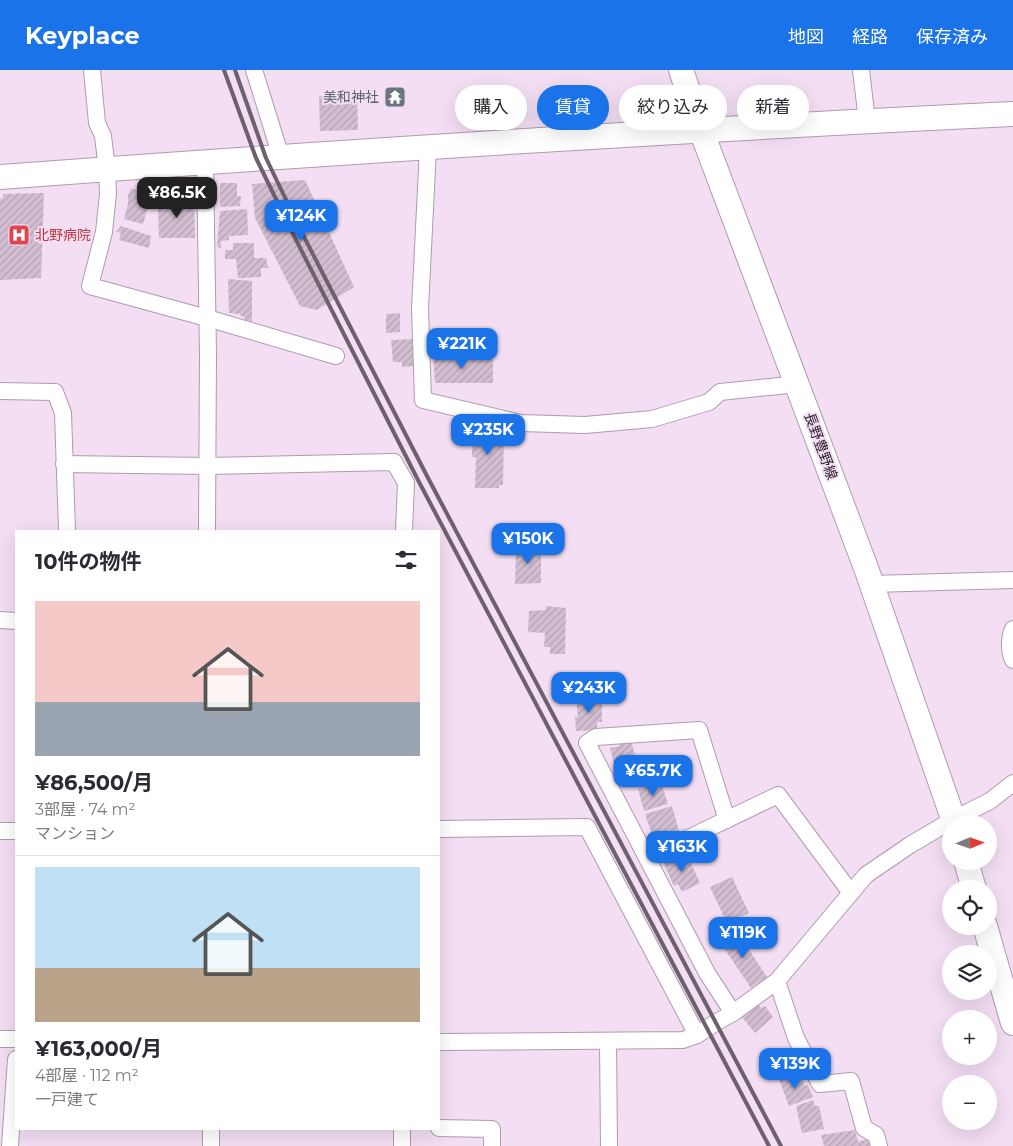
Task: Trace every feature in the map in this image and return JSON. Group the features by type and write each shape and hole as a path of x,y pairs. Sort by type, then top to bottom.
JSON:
{"street":[{"path":"92,70 97,123 103,136 108,194 104,232 90,286 336,356"},
{"path":"254,70 282,157"},
{"name":"長野豊野線","path":"681,70 686,85"},
{"path":"861,70 867,121"},
{"path":"727,129 1013,114"},
{"path":"0,177 701,130"},
{"name":"長野豊野線","path":"701,130 872,584 952,815"},
{"path":"428,148 420,309 423,400 521,423 585,425 652,419 710,402 720,392 798,384"},
{"path":"205,163 207,530"},
{"path":"0,391 55,392 63,413 67,530"},
{"path":"64,464 206,466 394,462 406,483 404,530"},
{"path":"872,584 1013,580"},
{"path":"0,620 15,620"},
{"path":"1013,629 1011,633 1010,656 1013,660"},
{"path":"727,820 699,730 596,737 587,743 707,973 734,1013"},
{"path":"965,815 990,801 1013,783"},
{"path":"646,858 778,795 851,893"},
{"path":"440,829 587,827 697,1035"},
{"path":"440,1042 683,1040 697,1035 734,1013 777,981 866,875 910,844 942,827"},
{"path":"0,831 15,831"},
{"path":"988,935 1013,1023"},
{"path":"777,981 796,1038 820,1084 851,1081 864,1128 876,1135 878,1146"},
{"path":"0,1040 15,1039"},
{"path":"608,1041 609,1146"},
{"path":"10,1146 15,1073"},
{"path":"440,1128 492,1129 492,1146"},
{"path":"211,1130 211,1146"},
{"path":"402,1130 402,1146"}],"building":[{"path":"357,95 358,130 320,131 319,96"},
{"path":"305,180 354,287 317,310 300,306 255,218 252,184"},
{"path":"220,183 237,183 237,196 241,196 240,206 220,207"},
{"path":"131,188 151,195 143,224 124,219"},
{"path":"44,193 41,278 0,280 0,199 3,198 3,194"},
{"path":"194,200 195,238 159,238 158,202"},
{"path":"247,209 248,235 229,236 229,240 221,241 221,248 217,247 220,211"},
{"path":"121,226 151,236 149,248 119,240 121,233 116,232"},
{"path":"233,243 254,243 254,258 266,258 268,268 261,268 261,277 238,278 236,259 225,259 225,250 233,250"},
{"path":"228,279 252,281 252,321 245,320 240,314 229,313"},
{"path":"400,313 400,332 386,333 386,314"},
{"path":"414,339 414,366 402,367 402,362 393,362 391,340"},
{"path":"433,354 452,354 452,359 493,359 493,383 435,383"},
{"path":"472,426 497,427 504,430 503,485 499,485 499,488 475,488 476,457 472,457"},
{"path":"516,546 541,546 541,583 515,584"},
{"path":"546,606 566,608 565,654 550,654 550,647 544,647 545,633 528,632 529,611 546,610"},
{"path":"602,698 602,722 597,722 597,730 576,731 575,717 578,717 576,699"},
{"path":"631,740 641,778 619,784 610,748 620,746 619,742"},
{"path":"661,782 668,804 644,811 638,789"},
{"path":"672,806 679,831 654,840 645,814"},
{"path":"682,854 686,864 690,861 700,883 682,892 678,884 674,886 663,862"},
{"path":"732,877 749,913 727,923 710,887"},
{"path":"737,931 767,977 751,988 719,941"},
{"path":"758,1004 761,1008 765,1006 773,1017 755,1033 742,1017"},
{"path":"796,1073 798,1079 802,1078 805,1086 808,1085 813,1097 789,1106 779,1079"},
{"path":"813,1100 815,1106 819,1106 824,1129 802,1133 796,1106"},
{"path":"855,1130 858,1142 868,1139 870,1146 824,1146 821,1135"}],"railway":[{"path":"224,70 256,158 293,234 418,480 769,1146"},
{"path":"235,70 266,158 301,231 427,476 781,1146"}],"place":[{"name":"美和神社","path":"395,97"},
{"name":"北野病院","path":"19,235"}]}
